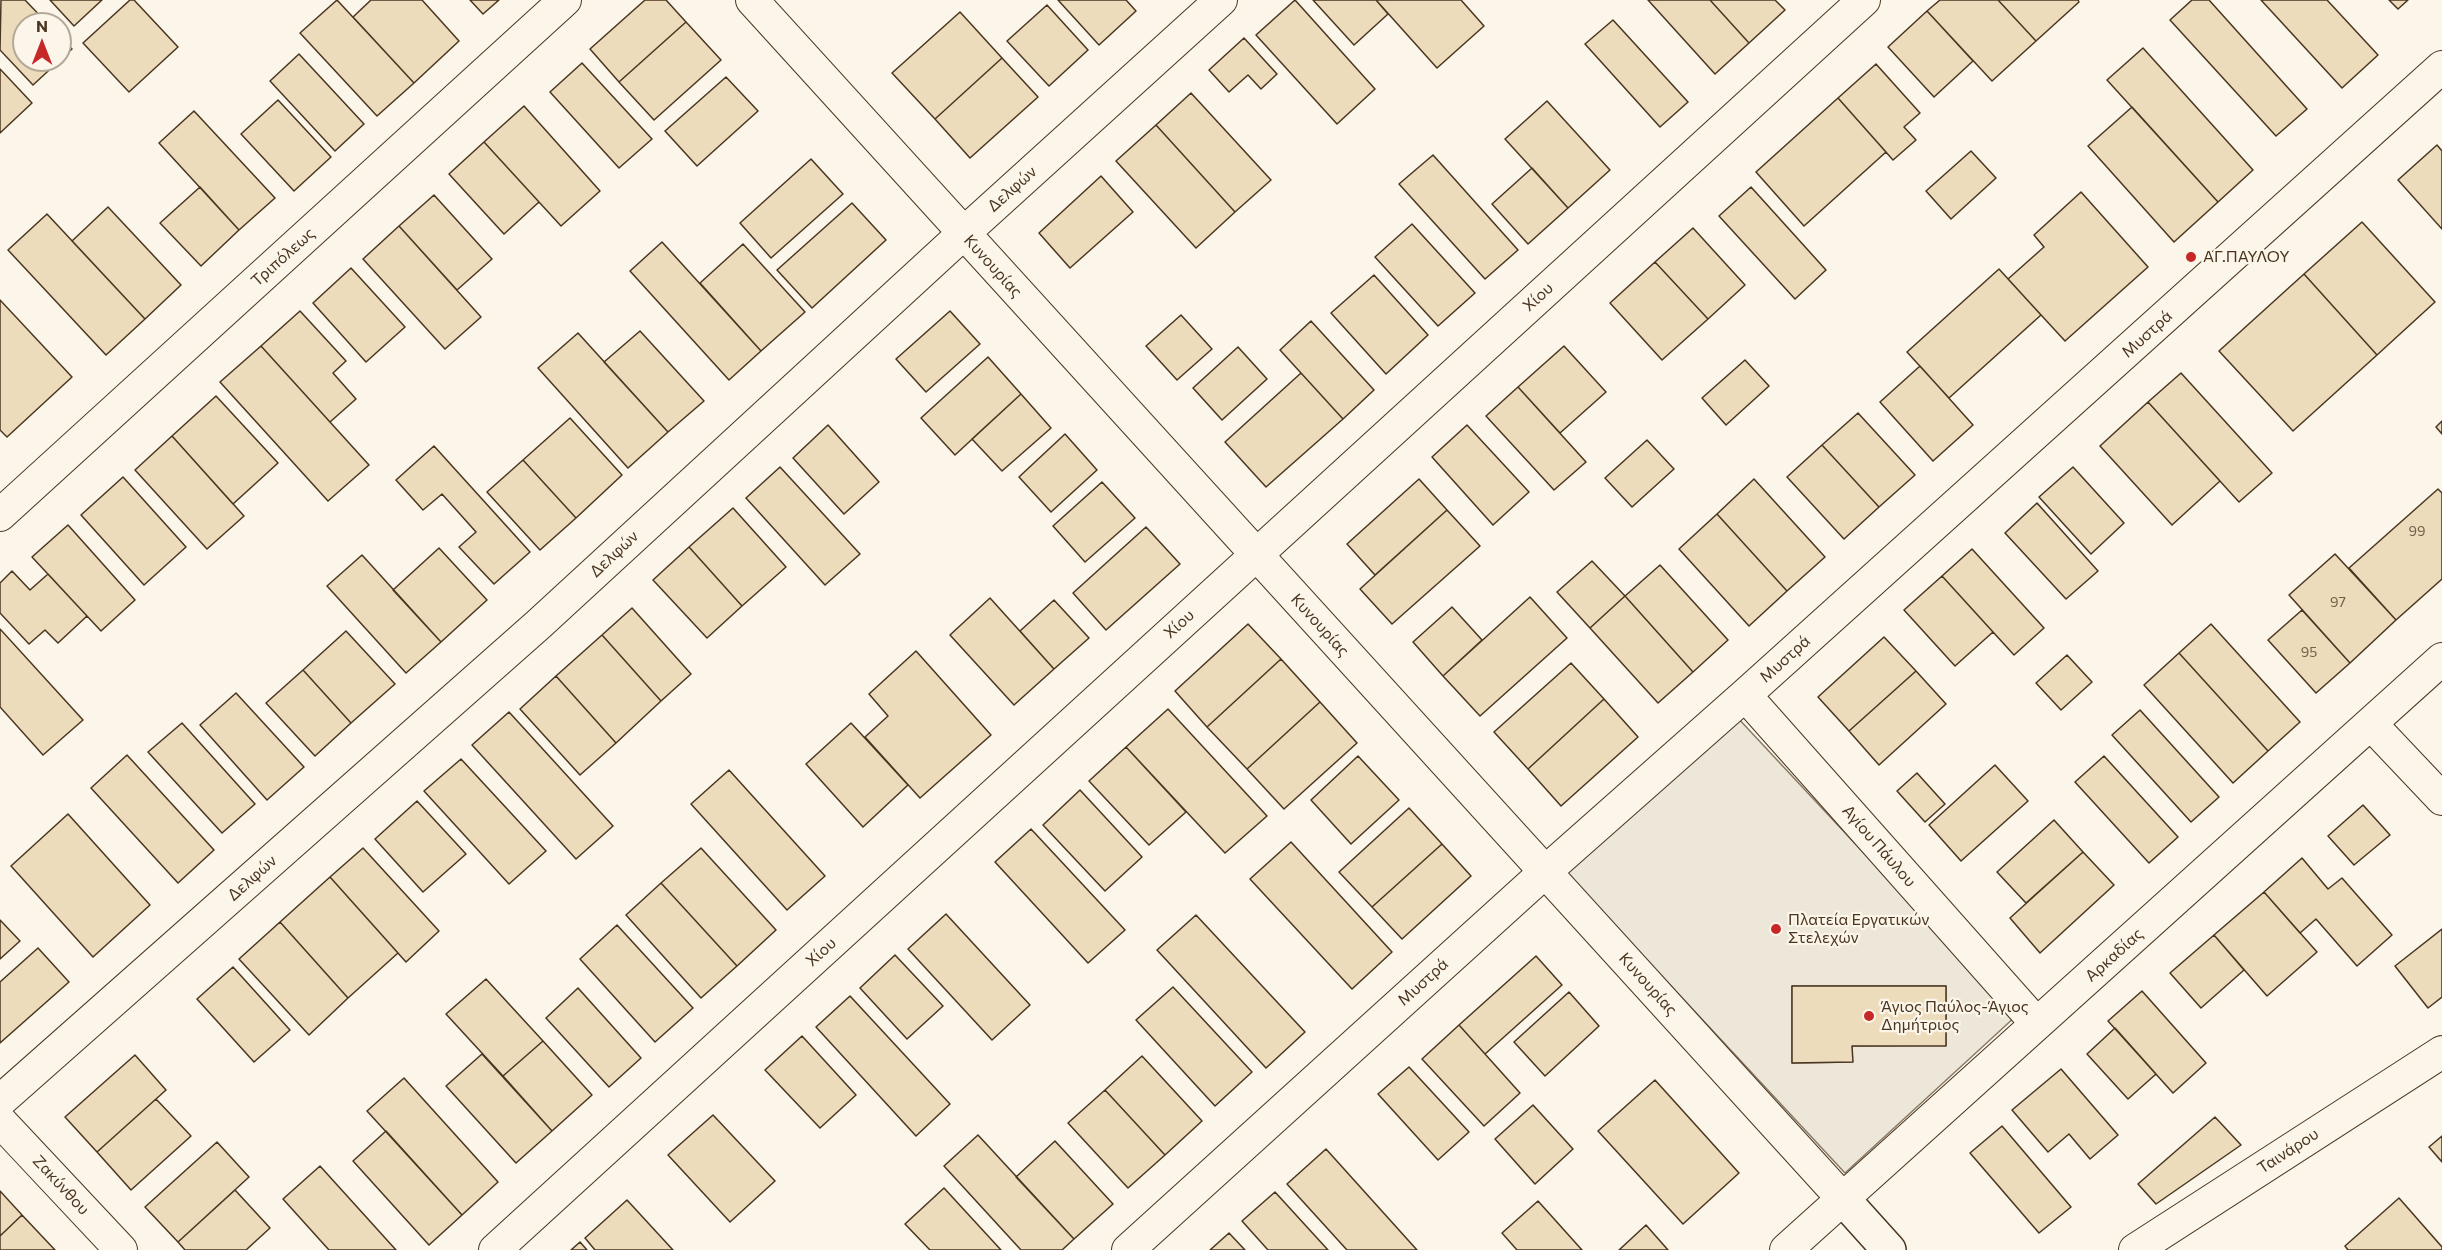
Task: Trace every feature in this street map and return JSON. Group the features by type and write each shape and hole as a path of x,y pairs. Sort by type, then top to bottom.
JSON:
{"street":[{"name":"Τριπόλεως","path":"0,515 565,0"},
{"name":"Κυνουρίας","path":"752,0 1889,1250"},
{"name":"Δελφών","path":"0,1101 539,624 1221,0"},
{"name":"Χίου","path":"495,1250 1864,0"},
{"name":"Μυστρά","path":"1128,1250 1545,872 1745,695 2442,67"},
{"name":"Αρκαδίας","path":"1786,1250 2442,659"},
{"name":"Αγίου Πάυλου","path":"1745,695 2037,1024"},
{"path":"2372,724 2442,799"},
{"name":"Ταινάρου","path":"2135,1250 2442,1052"},
{"name":"Ζακύνθου","path":"0,1121 121,1250"}],"shaded area":[{"name":"Πλατεία Εργατικών Στελεχών","path":"1736,716 2016,1016 1845,1173 1566,873","holes":["1792,986 1946,986 1946,1045 1852,1046 1852,1062 1792,1063"]}],"building":[{"path":"1,0 25,0 36,12 12,12 12,63 0,50"},
{"path":"50,0 102,0 74,26 72,12 61,12"},
{"path":"130,0 134,0 178,47 129,92 83,43"},
{"path":"337,0 414,83 377,116 300,33"},
{"path":"371,0 422,0 459,41 414,83 353,17"},
{"path":"470,0 499,0 483,14"},
{"path":"645,0 666,0 686,22 619,82 590,49"},
{"path":"1058,0 1126,0 1136,11 1099,45"},
{"path":"1295,0 1375,89 1337,124 1256,35"},
{"path":"1313,0 1376,0 1388,14 1354,45"},
{"path":"1376,0 1461,0 1484,26 1437,68"},
{"path":"1648,0 1710,0 1749,43 1715,74"},
{"path":"1710,0 1775,0 1785,10 1749,43"},
{"path":"1940,0 1998,0 2036,41 1992,81 1927,11"},
{"path":"1998,0 2078,0 2079,2 2036,41"},
{"path":"2192,0 2209,0 2307,109 2276,136 2170,20"},
{"path":"2261,0 2327,0 2378,55 2342,88"},
{"path":"2389,0 2408,0 2398,9"},
{"path":"1047,5 1088,50 1049,86 1007,41"},
{"path":"1927,11 1973,61 1934,97 1888,47"},
{"path":"960,12 1002,58 935,119 892,73"},
{"path":"1613,20 1688,102 1660,127 1585,44"},
{"path":"686,22 721,60 654,120 619,82"},
{"path":"1244,38 1277,74 1261,89 1248,75 1229,92 1209,70"},
{"path":"2143,48 2253,170 2218,202 2107,80"},
{"path":"299,54 364,124 335,151 270,81"},
{"path":"1002,58 1038,97 970,158 935,119"},
{"path":"582,63 652,139 619,168 550,92"},
{"path":"1876,64 1920,113 1904,127 1916,140 1893,160 1838,98"},
{"path":"0,69 32,103 0,133"},
{"path":"21,72 47,72 33,85"},
{"path":"726,77 758,111 697,166 665,131"},
{"path":"1191,93 1271,180 1235,212 1156,125"},
{"path":"1838,98 1886,152 1804,226 1756,172"},
{"path":"278,100 331,157 294,191 241,134"},
{"path":"1547,101 1610,170 1568,208 1505,139"},
{"path":"524,106 600,191 561,226 484,142"},
{"path":"2132,107 2218,202 2174,242 2088,146"},
{"path":"194,111 275,198 239,230 159,143"},
{"path":"1156,125 1235,212 1196,248 1116,161"},
{"path":"484,142 539,202 504,234 449,174"},
{"path":"2437,145 2442,151 2442,229 2398,180"},
{"path":"1971,151 1996,178 1951,219 1926,191"},
{"path":"1433,155 1518,250 1485,279 1399,184"},
{"path":"811,159 843,194 771,258 740,223"},
{"path":"1532,168 1568,208 1528,244 1492,204"},
{"path":"1101,176 1133,212 1070,268 1039,233"},
{"path":"200,187 239,230 201,266 160,223"},
{"path":"1751,187 1826,270 1795,299 1719,216"},
{"path":"2081,192 2148,267 2065,341 2008,279 2044,247 2034,235"},
{"path":"434,195 492,259 457,290 399,226"},
{"path":"852,203 886,240 812,308 777,270"},
{"path":"108,207 181,285 145,319 72,241"},
{"path":"47,214 145,319 106,355 8,250"},
{"path":"2362,222 2435,302 2377,355 2304,274"},
{"path":"1412,224 1475,293 1438,326 1375,257"},
{"path":"399,226 481,317 445,349 363,259"},
{"path":"1693,228 1745,285 1708,319 1655,262"},
{"path":"662,242 761,351 729,380 630,271"},
{"path":"743,244 805,312 761,351 700,283"},
{"path":"1655,262 1708,319 1662,360 1610,303"},
{"path":"351,268 405,327 366,362 313,303"},
{"path":"1999,269 2041,315 1949,398 1907,352"},
{"path":"2304,274 2377,355 2293,431 2219,351"},
{"path":"1374,275 1428,335 1386,374 1331,313"},
{"path":"0,300 72,377 7,437 0,430"},
{"path":"300,311 346,361 333,373 356,399 330,422 261,346"},
{"path":"950,311 980,344 926,392 896,359"},
{"path":"1181,315 1212,349 1177,380 1146,346"},
{"path":"1311,321 1374,390 1343,419 1280,350"},
{"path":"640,331 704,401 668,432 604,362"},
{"path":"578,333 668,432 628,468 538,368"},
{"path":"261,346 369,465 328,501 220,382"},
{"path":"1564,346 1606,392 1560,433 1518,387"},
{"path":"1238,347 1267,379 1222,420 1193,388"},
{"path":"988,357 1021,394 955,455 921,418"},
{"path":"1745,360 1769,386 1726,425 1702,398"},
{"path":"1920,366 1973,425 1933,461 1880,402"},
{"path":"1301,373 1343,419 1266,487 1225,442"},
{"path":"2181,373 2272,473 2239,502 2148,402"},
{"path":"1518,387 1586,462 1554,490 1486,416"},
{"path":"1021,394 1051,428 1002,471 972,439"},
{"path":"216,396 278,463 233,504 172,436"},
{"path":"2148,402 2220,481 2172,525 2100,446"},
{"path":"1858,413 1915,475 1879,507 1822,445"},
{"path":"570,418 622,475 576,518 523,460"},
{"path":"2442,421 2442,434 2436,427"},
{"path":"828,425 879,482 844,514 793,458"},
{"path":"1467,425 1529,492 1493,525 1432,457"},
{"path":"1065,434 1097,470 1051,512 1019,477"},
{"path":"172,436 244,516 207,549 135,470"},
{"path":"1647,440 1674,469 1632,507 1605,478"},
{"path":"1822,445 1879,507 1844,539 1787,477"},
{"path":"434,446 530,552 494,584 459,547 476,532 442,494 423,510 396,480"},
{"path":"523,460 576,518 540,550 487,492"},
{"path":"780,467 860,554 825,585 746,498"},
{"path":"2073,467 2124,523 2091,554 2039,497"},
{"path":"123,477 186,547 144,585 81,515"},
{"path":"1419,479 1447,510 1375,575 1347,544"},
{"path":"1754,479 1825,557 1787,591 1717,514"},
{"path":"1102,482 1135,518 1085,562 1053,526"},
{"path":"2438,489 2442,493 2442,579 2396,620 2349,568"},
{"path":"2037,503 2098,571 2066,599 2005,533"},
{"path":"733,508 786,567 742,606 689,547"},
{"path":"1447,510 1480,546 1392,624 1360,589"},
{"path":"1717,514 1787,591 1749,626 1679,549"},
{"path":"68,525 135,600 101,631 32,557"},
{"path":"1146,527 1180,564 1106,630 1073,593"},
{"path":"689,547 742,606 707,638 653,580"},
{"path":"439,548 487,600 441,642 393,590"},
{"path":"1972,549 2044,628 2014,655 1942,576"},
{"path":"2335,554 2396,620 2350,663 2289,595"},
{"path":"362,555 441,642 406,673 327,586"},
{"path":"1592,561 1625,596 1590,628 1557,592"},
{"path":"1660,565 1728,640 1693,672 1625,596"},
{"path":"12,571 30,590 48,574 87,616 58,643 45,630 29,644 0,613 0,583"},
{"path":"1942,576 1993,632 1955,666 1904,610"},
{"path":"1625,596 1693,672 1658,703 1590,628"},
{"path":"1530,597 1567,638 1480,716 1443,676"},
{"path":"990,598 1054,669 1014,705 950,635"},
{"path":"1054,600 1089,638 1054,669 1020,631"},
{"path":"1452,607 1482,640 1443,676 1413,642"},
{"path":"632,608 691,674 661,701 602,635"},
{"path":"2302,610 2350,663 2316,693 2268,640"},
{"path":"1248,624 1281,659 1207,727 1175,691"},
{"path":"2211,624 2300,722 2268,751 2179,653"},
{"path":"0,629 83,720 43,755 0,707"},
{"path":"346,631 395,684 351,723 303,670"},
{"path":"602,635 661,701 616,743 556,676"},
{"path":"1884,637 1916,671 1849,731 1818,697"},
{"path":"916,651 991,735 920,798 865,737 888,716 869,694"},
{"path":"2179,653 2268,751 2233,783 2144,685"},
{"path":"2067,655 2092,682 2061,710 2036,683"},
{"path":"1281,659 1320,702 1247,769 1207,727"},
{"path":"1571,663 1604,699 1528,769 1494,732"},
{"path":"303,670 351,723 315,756 266,703"},
{"path":"1916,671 1946,704 1879,765 1849,731"},
{"path":"556,676 616,743 580,775 520,709"},
{"path":"236,693 304,767 267,800 200,725"},
{"path":"1604,699 1638,737 1561,806 1528,769"},
{"path":"1320,702 1357,743 1284,809 1247,769"},
{"path":"1168,709 1267,816 1225,853 1126,747"},
{"path":"2140,710 2219,797 2191,822 2112,735"},
{"path":"509,712 613,826 576,859 472,745"},
{"path":"182,723 255,804 222,833 148,752"},
{"path":"851,723 908,785 863,827 806,764"},
{"path":"1126,747 1186,812 1149,845 1089,781"},
{"path":"127,755 214,850 178,883 91,788"},
{"path":"1358,756 1399,800 1351,844 1311,800"},
{"path":"2104,756 2178,837 2149,863 2075,782"},
{"path":"461,759 546,851 509,884 424,791"},
{"path":"1995,765 2028,801 1961,861 1929,825"},
{"path":"729,770 825,876 787,910 691,804"},
{"path":"1917,773 1945,804 1925,822 1897,791"},
{"path":"1080,790 1142,857 1105,891 1043,825"},
{"path":"417,801 466,854 423,892 375,839"},
{"path":"2363,805 2390,835 2354,865 2328,836"},
{"path":"1409,808 1442,844 1372,907 1339,872"},
{"path":"68,814 150,905 93,957 11,866"},
{"path":"2054,820 2083,852 2026,903 1997,872"},
{"path":"1031,829 1125,930 1088,963 995,862"},
{"path":"1291,842 1392,952 1352,989 1250,879"},
{"path":"1442,844 1471,876 1402,939 1372,907"},
{"path":"363,848 439,931 406,962 330,877"},
{"path":"701,848 776,930 737,966 661,883"},
{"path":"2083,852 2114,885 2040,953 2010,918"},
{"path":"2302,858 2328,889 2342,878 2392,935 2357,966 2316,919 2300,933 2264,892"},
{"path":"330,877 398,953 348,998 280,922"},
{"path":"661,883 737,966 701,998 626,915"},
{"path":"2264,892 2317,952 2267,996 2214,935"},
{"path":"946,914 1030,1005 992,1040 908,949"},
{"path":"1196,915 1305,1032 1266,1068 1157,950"},
{"path":"0,920 20,941 0,959"},
{"path":"280,922 348,998 309,1035 239,959"},
{"path":"617,925 693,1008 655,1042 580,959"},
{"path":"2442,929 2442,997 2428,1008 2395,966"},
{"path":"2214,935 2244,970 2201,1008 2170,973"},
{"path":"38,948 69,982 0,1043 0,982"},
{"path":"895,955 943,1006 907,1039 860,988"},
{"path":"1536,956 1562,985 1485,1054 1459,1025"},
{"path":"233,967 290,1030 254,1062 197,999"},
{"path":"486,979 543,1041 503,1076 446,1014"},
{"name":"Άγιος Παύλος-Άγιος Δημήτριος","path":"1792,986 1946,986 1946,1046 1852,1046 1853,1062 1792,1063"},
{"path":"1173,987 1252,1072 1215,1106 1136,1020"},
{"path":"578,988 641,1058 609,1087 546,1018"},
{"path":"2142,991 2206,1063 2173,1093 2108,1021"},
{"path":"1569,992 1599,1026 1545,1076 1514,1042"},
{"path":"850,996 950,1104 916,1136 816,1027"},
{"path":"1459,1025 1520,1093 1484,1126 1422,1059"},
{"path":"2115,1028 2156,1074 2128,1099 2087,1054"},
{"path":"802,1036 856,1095 820,1128 765,1070"},
{"path":"543,1041 592,1095 552,1131 503,1076"},
{"path":"482,1054 552,1131 516,1163 446,1086"},
{"path":"135,1055 166,1090 97,1152 65,1117"},
{"path":"1142,1056 1202,1121 1165,1155 1105,1090"},
{"path":"1409,1067 1469,1132 1438,1160 1378,1094"},
{"path":"2061,1069 2118,1135 2090,1159 2069,1134 2048,1152 2012,1110"},
{"path":"404,1078 498,1182 462,1215 367,1111"},
{"path":"1655,1080 1739,1173 1683,1224 1598,1131"},
{"path":"1105,1090 1165,1155 1128,1188 1068,1123"},
{"path":"156,1099 191,1136 131,1190 97,1152"},
{"path":"1533,1105 1573,1149 1535,1184 1495,1139"},
{"path":"713,1115 775,1181 730,1222 668,1155"},
{"path":"2215,1117 2241,1145 2156,1204 2138,1184"},
{"path":"2002,1126 2071,1207 2039,1233 1970,1153"},
{"path":"386,1131 462,1215 429,1245 353,1161"},
{"path":"978,1135 1074,1239 1062,1250 1021,1250 944,1166"},
{"path":"2442,1136 2442,1162 2429,1147"},
{"path":"1055,1141 1113,1204 1074,1239 1016,1177"},
{"path":"217,1142 249,1177 178,1242 145,1207"},
{"path":"1326,1149 1417,1250 1347,1250 1287,1184"},
{"path":"320,1166 396,1250 329,1250 283,1199"},
{"path":"944,1188 1001,1250 930,1250 905,1224"},
{"path":"235,1190 270,1228 246,1250 185,1250 178,1242"},
{"path":"0,1191 22,1215 0,1236"},
{"path":"1275,1192 1328,1250 1268,1250 1242,1221"},
{"path":"2399,1198 2442,1247 2442,1250 2348,1250 2345,1246"},
{"path":"627,1200 673,1250 595,1250 585,1238"},
{"path":"1538,1201 1582,1250 1517,1250 1502,1233"},
{"path":"22,1215 55,1250 0,1250 0,1236"},
{"path":"1646,1225 1668,1250 1619,1250"},
{"path":"1229,1233 1245,1250 1210,1250"},
{"path":"580,1242 587,1250 571,1250"}],"place":[{"name":"ΑΓ.ΠΑΥΛΟΥ","path":"2191,257"},
{"name":"Πλατεία Εργατικών Στελεχών","path":"1776,929"},
{"name":"Άγιος Παύλος-Άγιος Δημήτριος","path":"1869,1016"}]}
